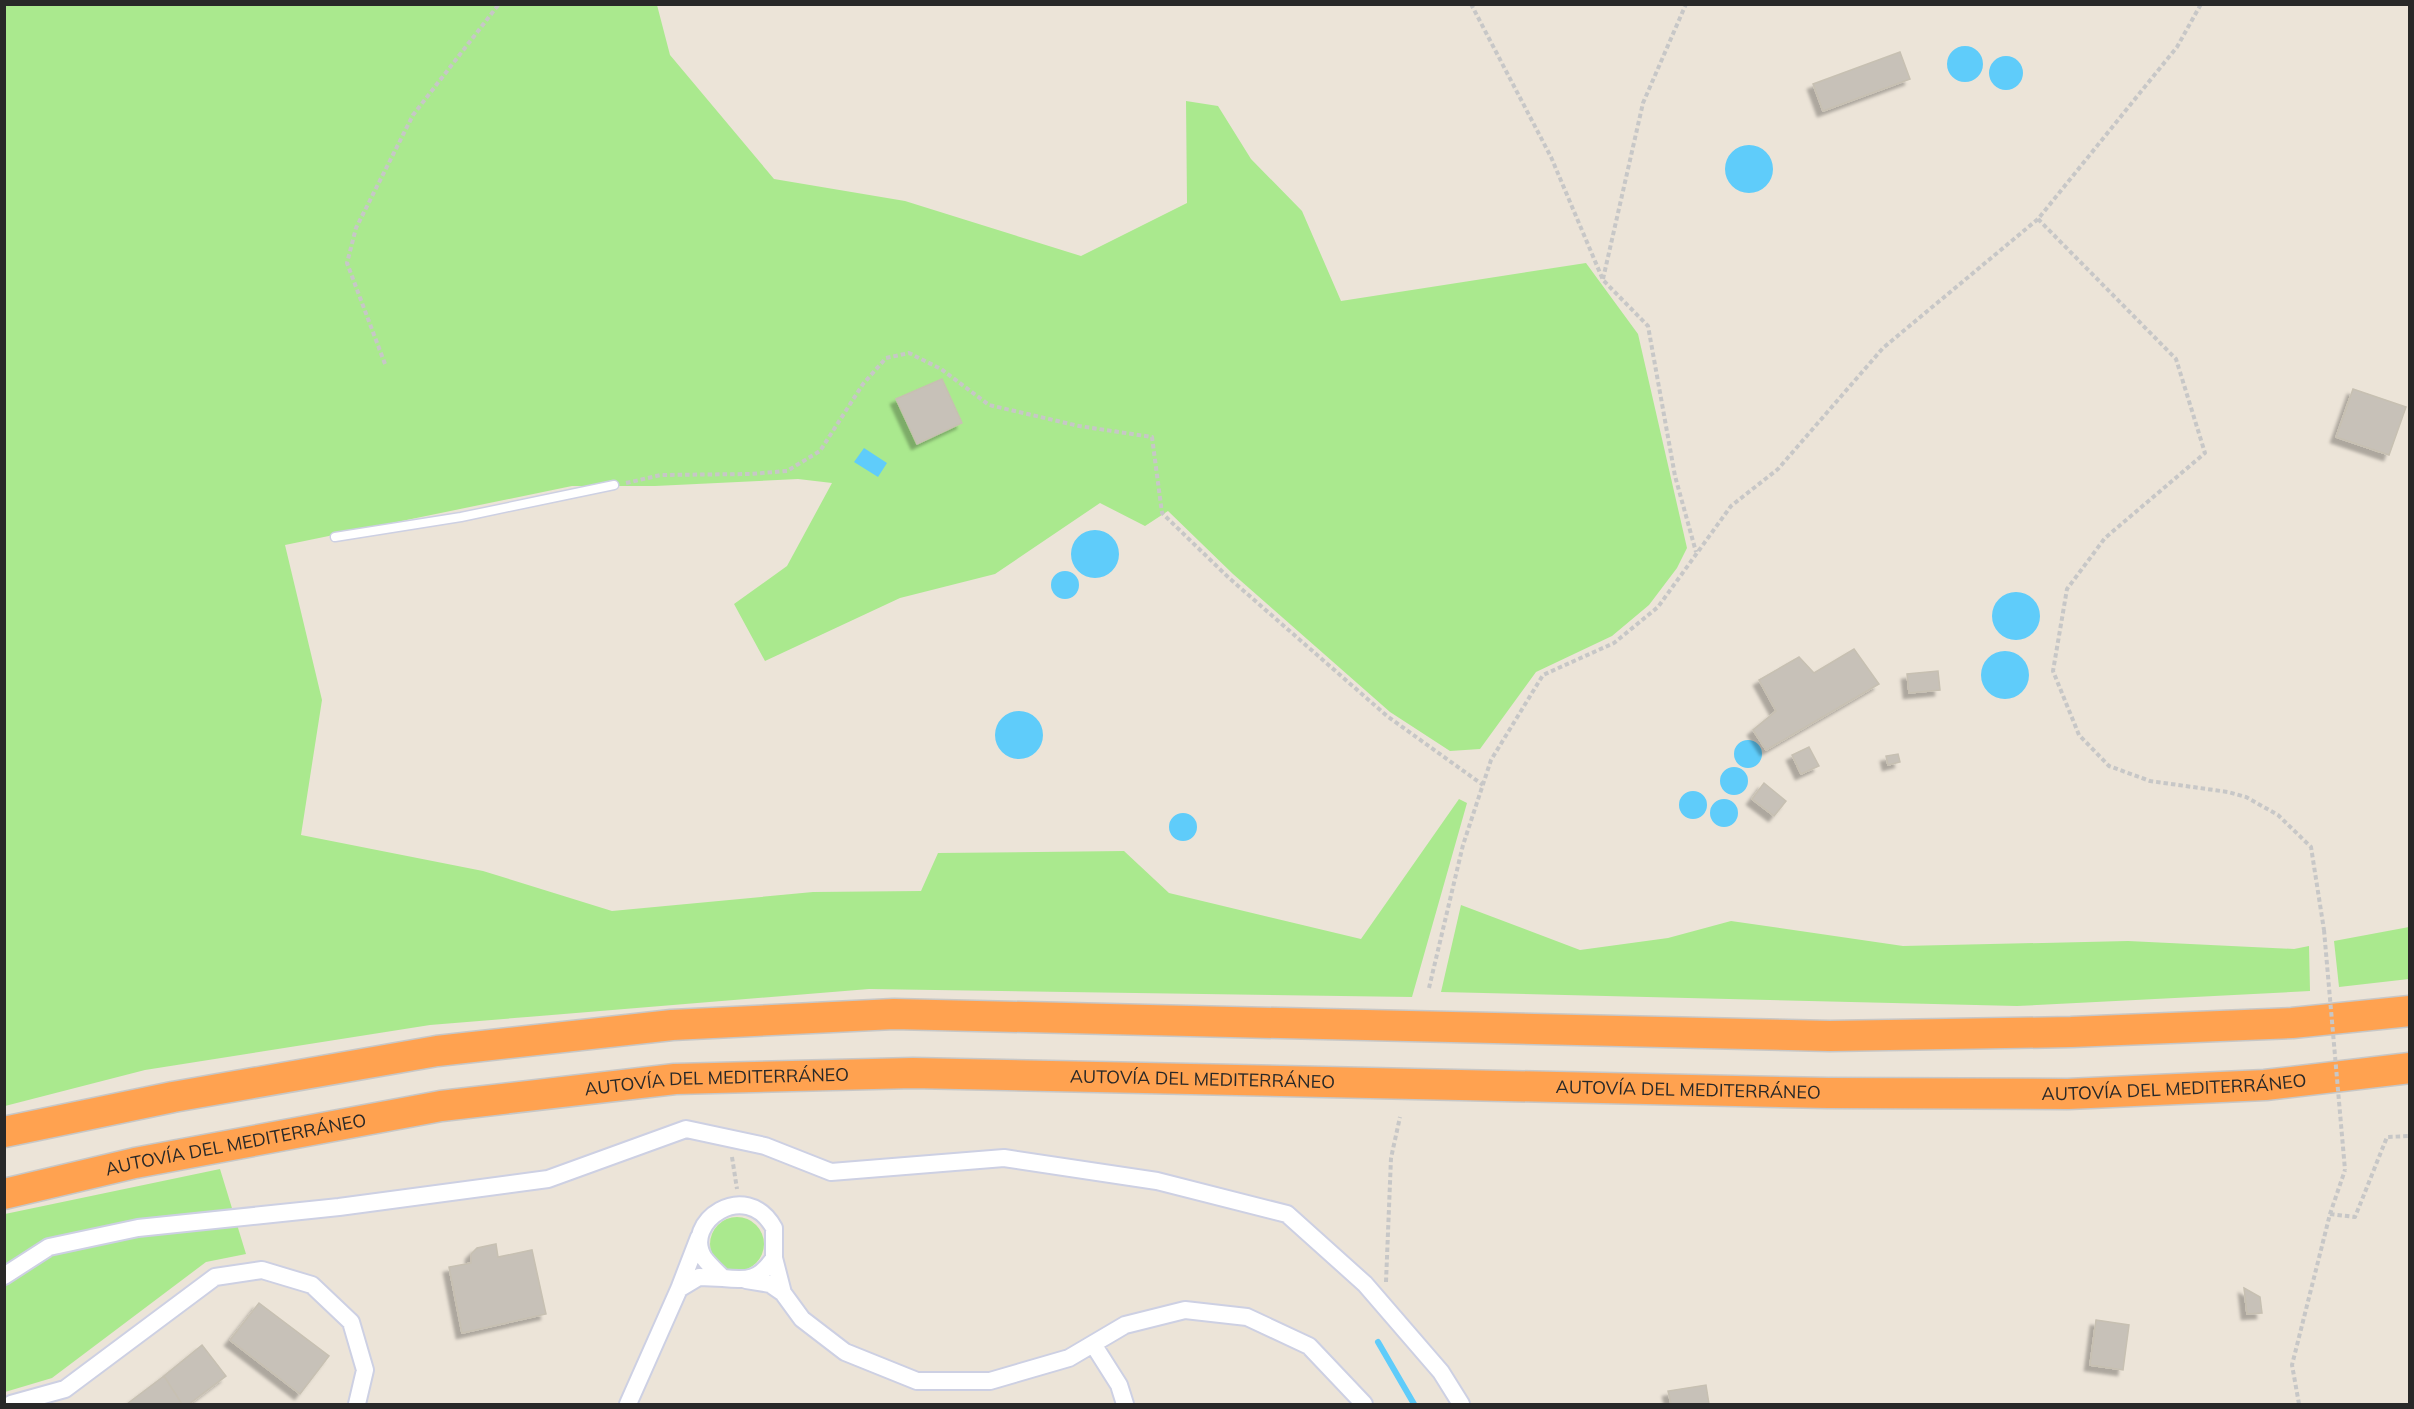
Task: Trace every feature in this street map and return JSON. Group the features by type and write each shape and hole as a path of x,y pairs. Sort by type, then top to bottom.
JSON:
{"highway":[{"path":"4,1132 173,1096 437,1051 672,1025 894,1014 1830,1036 2071,1032 2257,1024 2409,1011"},
{"name":"AUTOVÍA DEL MEDITERRÁNEO","path":"4,1194 135,1163 441,1106 675,1079 913,1074 1828,1093 2068,1094 2265,1085 2409,1068"}],"street":[{"path":"4,1275 49,1247 138,1228 339,1207 548,1179 686,1129 765,1146 831,1172 1004,1158 1157,1181 1287,1214 1365,1284 1441,1372 1461,1404"},
{"path":"628,1404 679,1289 704,1225 718,1210 739,1204 753,1207 772,1224 774,1258 783,1293"},
{"path":"704,1225 700,1240 703,1257 723,1278"},
{"path":"746,1280 767,1269 774,1258"},
{"path":"10,1404 65,1389 215,1277 262,1270 312,1285 351,1322 365,1370 357,1404"},
{"path":"679,1289 699,1277 770,1284 783,1293 802,1319 844,1352 917,1381 990,1381 1069,1358 1125,1325 1185,1310 1247,1317 1309,1346 1364,1404"},
{"path":"1093,1344 1119,1385 1125,1404"}],"lane":[{"path":"335,537 461,517 614,485"}],"path":[{"path":"385,364 347,262 356,228 413,115 499,4"},
{"path":"1471,4 1551,158 1603,280 1647,326 1675,476 1696,552"},
{"path":"1603,280 1643,103 1686,4"},
{"path":"1429,988 1463,845 1491,760 1543,675 1614,643 1658,607 1731,506 1778,469 1883,348 2038,219 2177,48 2201,4"},
{"path":"2038,219 2176,359 2205,453 2105,538 2067,589 2053,671 2079,735 2109,766 2150,781 2228,792 2246,797 2278,815 2311,847 2324,930 2345,1170 2330,1214 2292,1365 2299,1404"},
{"path":"614,485 661,476 787,471 820,450 863,384 886,358 909,353 941,369 989,405 1079,426 1152,437 1162,513 1229,578 1387,716 1483,784"},
{"path":"1385,1307 1391,1158 1400,1117"},
{"path":"2330,1214 2355,1217 2387,1137 2409,1136"},
{"path":"730,1139 739,1204"}],"green space":[{"path":"5,5 657,5 670,55 774,179 905,201 1081,256 1187,203 1186,101 1218,106 1251,159 1302,211 1341,301 1586,263 1638,334 1687,548 1677,568 1649,605 1612,636 1536,672 1480,749 1450,751 1390,712 1233,574 1168,511 1145,526 1100,503 995,574 900,598 765,661 734,604 787,566 832,483 798,479 655,486 572,486 285,545 322,700 301,835 483,871 612,911 813,892 921,891 938,853 1124,851 1169,893 1361,939 1459,799 1467,803 1412,997 869,989 430,1025 145,1070 5,1106"},
{"path":"1461,905 1580,950 1668,938 1731,921 1903,946 2128,941 2294,949 2309,946 2310,991 2017,1006 1441,992"},
{"path":"2409,927 2409,979 2339,987 2334,941"},
{"path":"220,1169 246,1254 206,1262 52,1378 5,1392 5,1214"},
{"path":"732,1217 742,1217 752,1221 760,1229 764,1244 760,1259 752,1267 742,1271 732,1271 722,1267 714,1259 710,1249 710,1239 714,1229 722,1221"}],"water":[{"path":"1965,46 1978,51 1983,64 1978,77 1965,82 1952,77 1947,64 1952,51"},
{"path":"2006,56 2018,61 2023,73 2018,85 2006,90 1994,85 1989,73 1994,61"},
{"path":"1749,145 1766,152 1773,169 1766,186 1749,193 1732,186 1725,169 1732,152"},
{"path":"864,448 887,463 878,477 854,462"},
{"path":"1095,530 1112,537 1119,554 1112,571 1095,578 1078,571 1071,554 1078,537"},
{"path":"1065,571 1075,575 1079,585 1075,595 1065,599 1055,595 1051,585 1055,575"},
{"path":"2016,592 2033,599 2040,616 2033,633 2016,640 1999,633 1992,616 1999,599"},
{"path":"2005,651 2022,658 2029,675 2022,692 2005,699 1988,692 1981,675 1988,658"},
{"path":"1019,711 1036,718 1043,735 1036,752 1019,759 1002,752 995,735 1002,718"},
{"path":"1748,740 1758,744 1762,754 1758,764 1748,768 1738,764 1734,754 1738,744"},
{"path":"1734,767 1744,771 1748,781 1744,791 1734,795 1724,791 1720,781 1724,771"},
{"path":"1693,791 1703,795 1707,805 1703,815 1693,819 1683,815 1679,805 1683,795"},
{"path":"1724,799 1734,803 1738,813 1734,823 1724,827 1714,823 1710,813 1714,803"},
{"path":"1183,813 1193,817 1197,827 1193,837 1183,841 1173,837 1169,827 1173,817"}],"building":[{"path":"1900,52 1910,79 1823,111 1813,84"},
{"path":"942,379 962,423 917,444 896,399"},
{"path":"2353,389 2406,407 2389,455 2336,437"},
{"path":"1854,649 1879,684 1766,750 1753,730 1776,711 1759,680 1799,657 1814,673"},
{"path":"1938,671 1940,690 1909,693 1907,674"},
{"path":"1809,747 1819,766 1801,774 1792,755"},
{"path":"1898,754 1900,762 1888,765 1886,756"},
{"path":"1764,783 1786,801 1774,816 1752,799"},
{"path":"496,1244 498,1257 532,1250 546,1314 462,1333 449,1267 471,1263 471,1254 477,1248"},
{"path":"2244,1288 2260,1297 2262,1313 2247,1314"},
{"path":"259,1303 329,1356 300,1394 230,1340"},
{"path":"2096,1320 2129,1325 2123,1370 2090,1365"},
{"path":"202,1345 226,1376 189,1404 182,1404 164,1376"},
{"path":"164,1376 182,1404 127,1404"},
{"path":"1706,1385 1709,1404 1671,1404 1668,1391"}],"waterway":[{"path":"1378,1342 1414,1404"}]}
